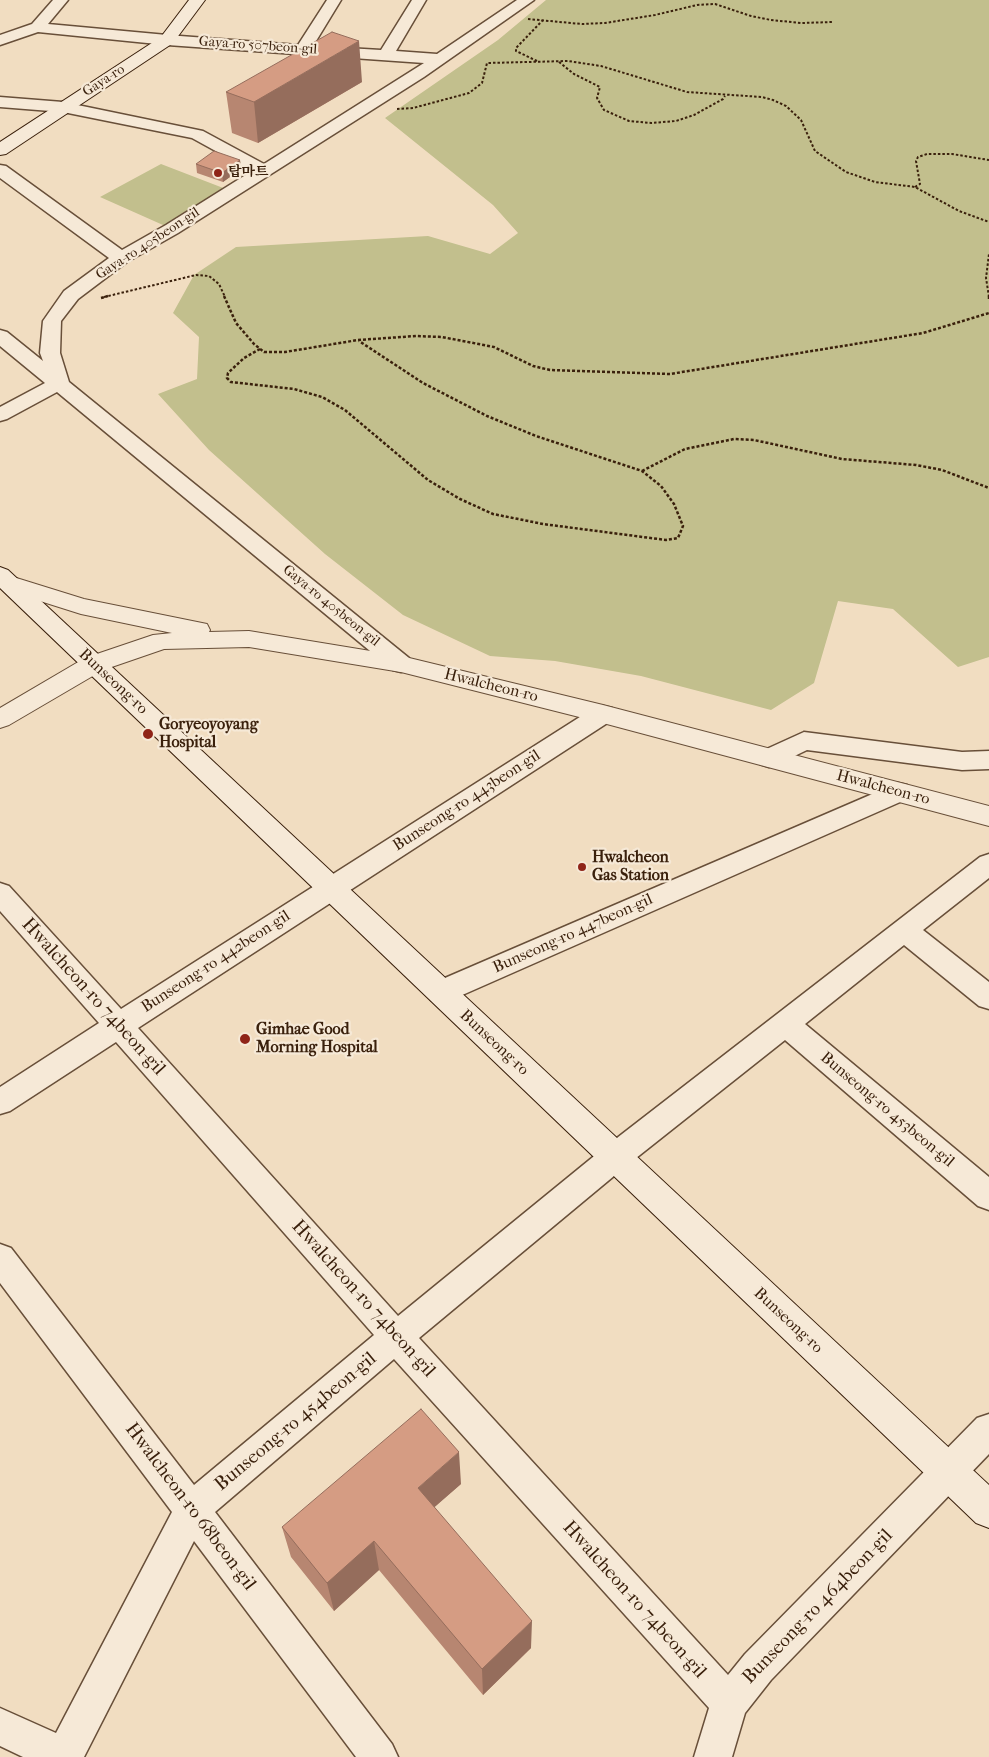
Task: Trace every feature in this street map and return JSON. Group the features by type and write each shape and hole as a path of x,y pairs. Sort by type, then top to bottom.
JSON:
{"main road":[{"name":"Gaya-ro","path":"0,150 167,40 197,0"},
{"path":"5,580 81,606 249,639"},
{"name":"Bunseong-ro","path":"5,580 989,1510"},
{"name":"Hwalcheon-ro","path":"0,718 94,664 162,641 249,639 401,664 604,714 989,816"}],"street":[{"path":"0,40 37,27 61,0"},
{"path":"302,49 334,0"},
{"path":"386,55 419,0"},
{"name":"Gaya-ro 405beon-gil","path":"401,664 59,383 50,353 52,321 71,295 121,258 361,110 527,0"},
{"name":"Gaya-ro 507beon-gil","path":"37,27 167,40 439,59"},
{"path":"0,102 63,107 197,134 264,171"},
{"path":"0,170 121,258"},
{"path":"0,336 59,383 0,415"},
{"name":"Bunseong-ro 443beon-gil","path":"330,888 604,714"},
{"path":"769,758 804,741 962,761 989,760"},
{"name":"Bunseong-ro 447beon-gil","path":"440,992 898,792"},
{"path":"615,1157 989,864"},
{"name":"Bunseong-ro 442beon-gil","path":"0,1102 330,888"},
{"name":"Hwalcheon-ro 74beon-gil","path":"0,892 396,1337 729,1703"},
{"path":"904,930 989,998"},
{"name":"Bunseong-ro 453beon-gil","path":"785,1024 989,1196"},
{"name":"Bunseong-ro 454beon-gil","path":"64,1757 192,1510 396,1337 615,1157"},
{"name":"Hwalcheon-ro 68beon-gil","path":"0,1258 379,1757"},
{"name":"Bunseong-ro 464beon-gil","path":"713,1757 729,1703 758,1668 989,1430"},
{"path":"0,1727 64,1757"}],"path":[{"path":"537,61 516,52 516,48 543,20 582,24 604,23 655,15 697,5 715,4 751,16 771,20 800,23 833,22"},
{"path":"361,110 379,111 413,108 470,93 482,83 487,63 537,61 601,66 687,92 762,97 786,106 801,120 816,151 828,162 846,172 876,182 916,187 959,211 989,222"},
{"path":"559,62 574,74 600,87 597,98 604,110 629,121 651,123 676,121 694,115 723,99 725,96"},
{"path":"916,187 920,184 916,161 918,157 927,154 952,154 989,160"},
{"path":"989,254 986,278 989,299"},
{"path":"59,310 182,277 209,276 219,284 236,323 254,344 264,352 285,352 358,340 416,336 442,337 494,346 533,366 550,370 670,374 922,333 989,313"},
{"path":"260,349 244,358 228,373 227,378 231,382 294,389 322,396 344,410 428,480 460,500 493,514 543,524 666,540 678,538 682,526 674,504 661,486 642,471 536,436 487,416 423,383 358,340"},
{"path":"642,471 685,449 734,439 754,440 842,459 916,465 942,470 989,488"}],"shaded area":[{"path":"546,0 989,0 989,657 958,667 893,609 838,601 814,683 771,710 641,676 555,661 490,656 403,615 325,554 209,450 158,394 197,379 199,337 173,313 194,275 236,247 428,236 490,254 518,233 493,205 385,118 498,40"},
{"path":"161,164 231,191 172,229 100,197"}],"building":[{"path":"332,32 359,41 254,102 226,92"},
{"path":"214,151 240,160 222,173 196,164"},
{"path":"421,1409 459,1452 418,1488 532,1621 482,1669 374,1541 327,1583 282,1527"}],"place":[{"name":"탑마트","path":"218,173"},
{"name":"Goryeoyoyang Hospital","path":"148,734"},
{"name":"Hwalcheon Gas Station","path":"582,867"},
{"name":"Gimhae Good Morning Hospital","path":"245,1039"}]}
